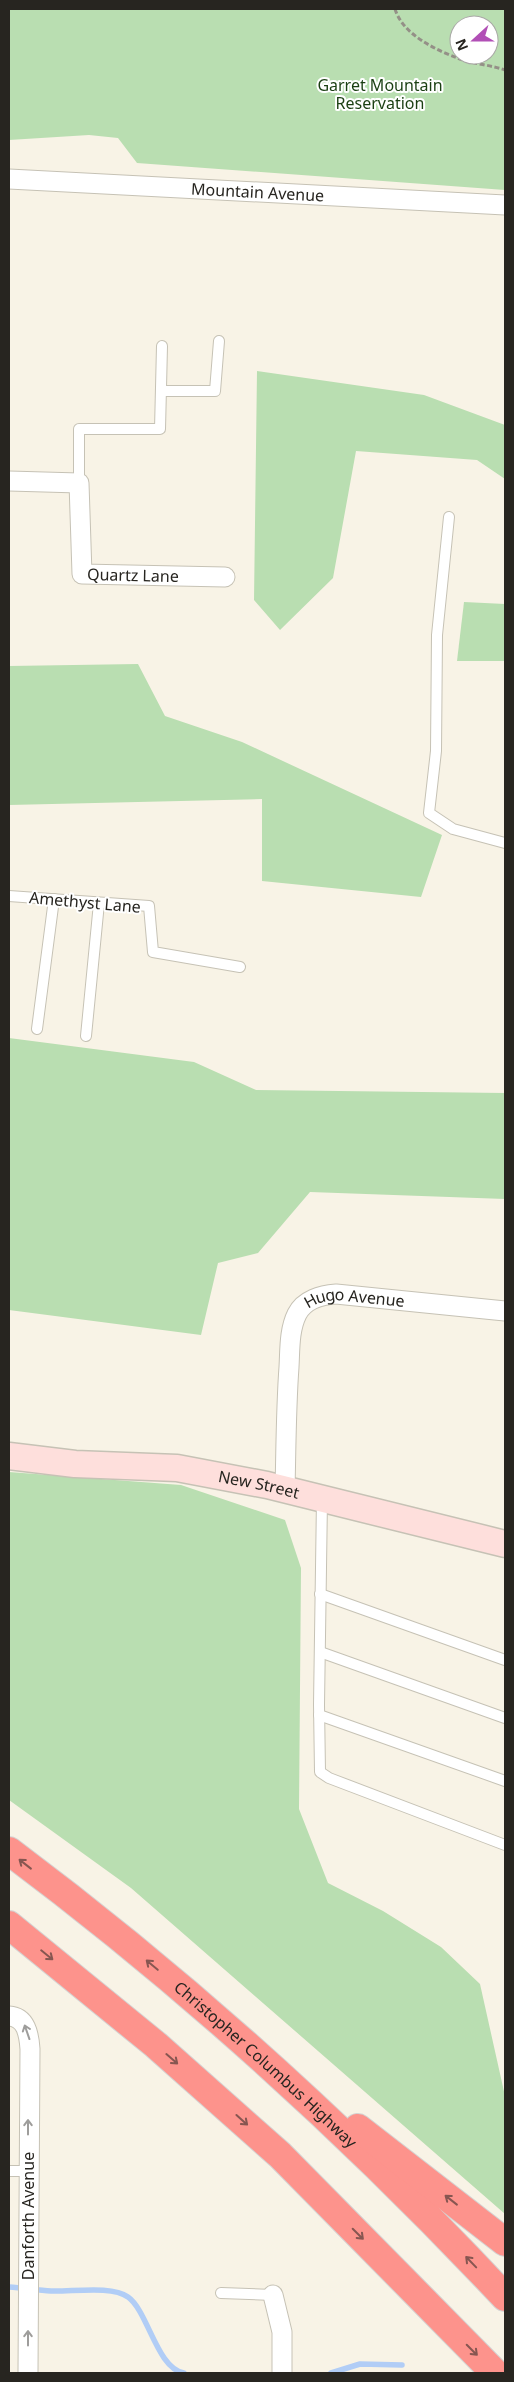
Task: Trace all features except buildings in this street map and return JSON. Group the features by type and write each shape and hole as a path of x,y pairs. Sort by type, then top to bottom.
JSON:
{"highway":[{"name":"Christopher Columbus Highway","path":"9,1852 120,1938 216,2019 384,2174 505,2297"},
{"path":"9,1925 141,2032 280,2155 495,2373"},
{"path":"216,2019 505,2242"}],"street":[{"name":"Mountain Avenue","path":"9,179 505,205"},
{"path":"9,482 79,483"},
{"name":"Quartz Lane","path":"79,483 82,574 225,578"},
{"name":"Hugo Avenue","path":"285,1490 287,1402 292,1333 297,1314 309,1302 324,1295 336,1294 505,1311"},
{"name":"New Street","path":"9,1456 75,1464 176,1468 285,1490 505,1544"},
{"name":"Danforth Avenue","path":"9,2016 18,2018 29,2034 28,2373"},
{"path":"273,2295 282,2332 282,2373"}],"lane":[{"path":"161,390 215,391 219,340"},
{"path":"79,483 79,429 160,429 162,346"},
{"path":"449,517 437,635 436,751 429,813 453,829 505,843"},
{"name":"Amethyst Lane","path":"9,896 148,906 153,952 240,966"},
{"path":"37,1029 54,899"},
{"path":"86,1036 99,903"},
{"path":"322,1499 320,1772 329,1778 505,1845"},
{"path":"320,1594 505,1660"},
{"path":"320,1652 505,1718"},
{"path":"319,1715 505,1781"},
{"path":"9,2171 29,2171"},
{"path":"221,2293 273,2295"}],"path":[{"path":"395,9 397,16 408,31 426,42 460,59 505,70"}],"green space":[{"name":"Garret Mountain Reservation","path":"9,9 505,9 505,190 137,163 118,138 89,135 9,140"},
{"path":"257,371 424,395 505,425 505,479 477,460 356,451 333,578 280,630 254,600"},
{"path":"464,602 505,604 505,661 457,661"},
{"path":"138,664 165,716 242,742 442,835 421,897 262,881 262,799 9,805 9,666"},
{"path":"9,1038 194,1062 256,1090 505,1093 505,1199 310,1192 258,1253 218,1263 201,1335 9,1310"},
{"path":"9,1472 181,1485 285,1520 301,1568 299,1809 328,1883 383,1911 441,1947 480,1984 505,2096 505,2214 131,1888 9,1800"}],"waterway":[{"path":"9,2287 51,2291 102,2290 121,2293 135,2304 167,2361 175,2369 184,2373"},
{"path":"331,2373 360,2364 402,2365"}]}
